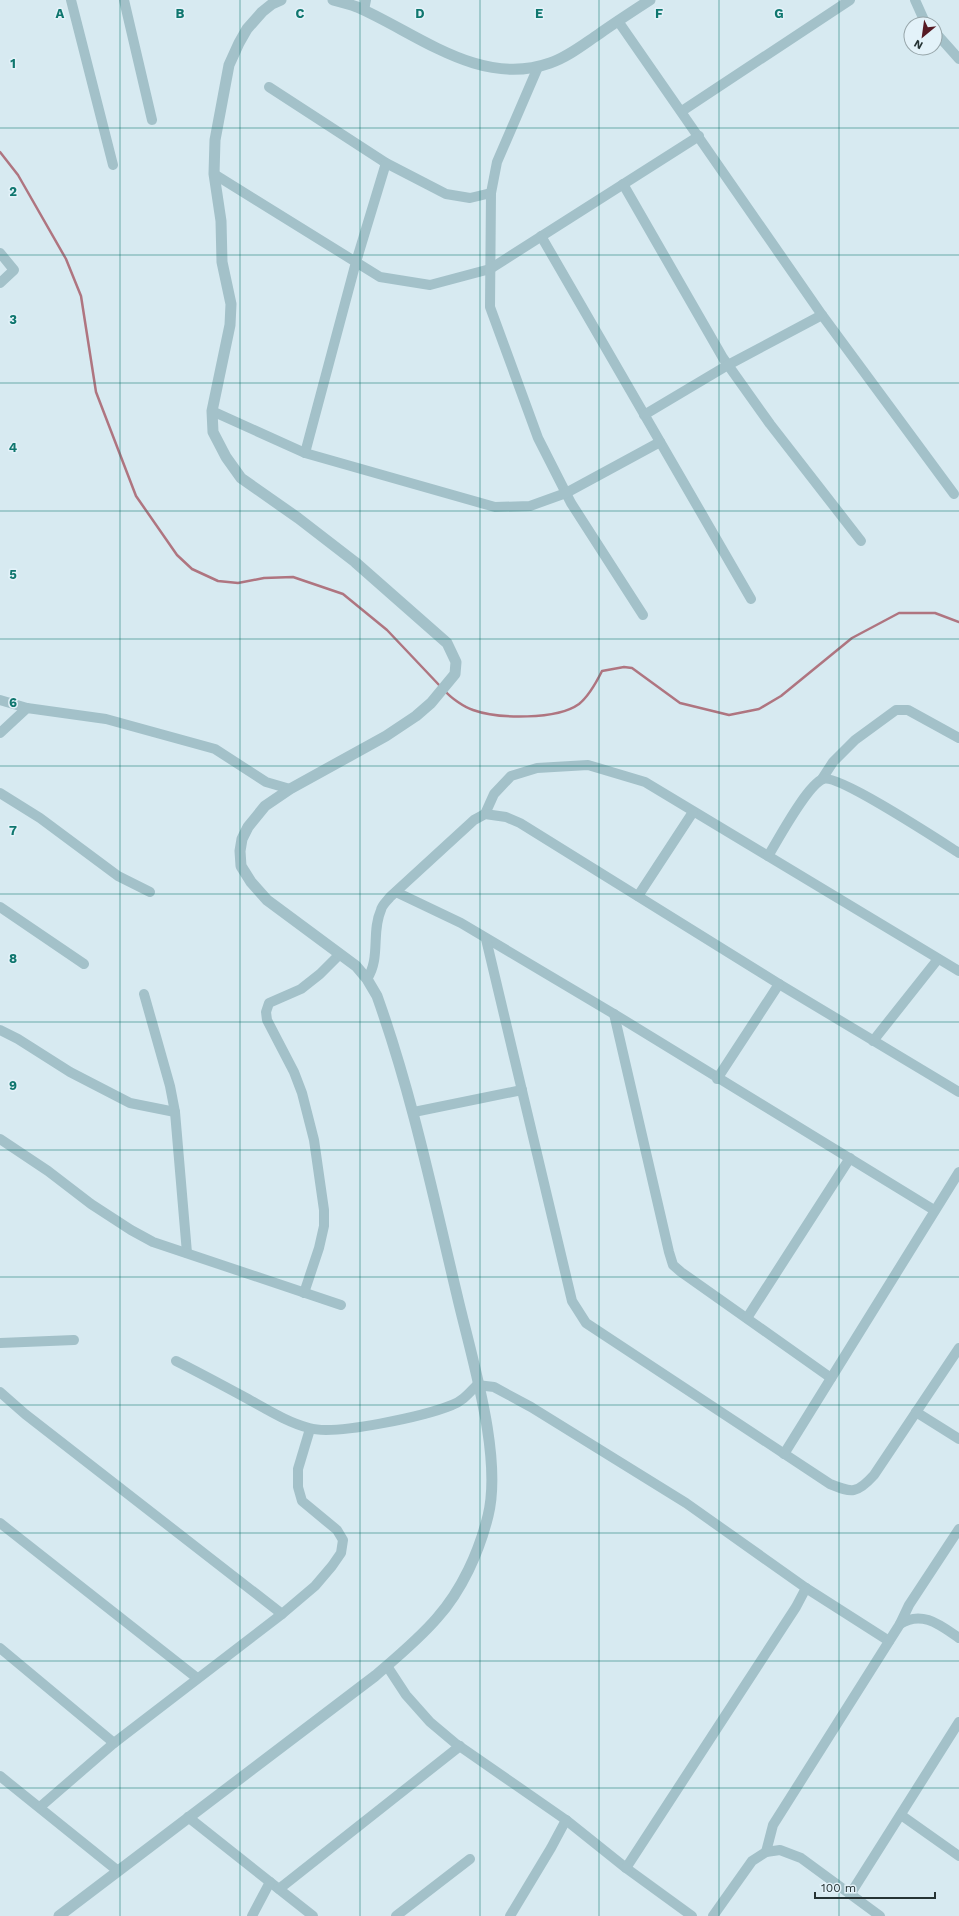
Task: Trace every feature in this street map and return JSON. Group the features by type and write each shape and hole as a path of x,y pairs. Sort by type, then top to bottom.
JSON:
{"street":[{"path":"71,0 113,165"},
{"path":"124,0 152,120"},
{"path":"59,1916 387,1666 413,1643 439,1617 459,1587 477,1552 488,1514 492,1477 488,1438 477,1385 414,1112 388,1026 377,996 367,979 356,966 267,900 251,882 241,866 241,845 248,827 265,806 290,789 386,736 416,716 431,703 455,674 456,662 447,643 428,624 349,558 287,510 241,478 226,457 213,432 212,411 230,325 231,304 222,262 221,221 214,174 215,140 230,65 247,29 262,12 272,4 282,0"},
{"path":"333,0 365,5 432,46 468,63 511,69 538,67 551,63 576,50 645,2"},
{"path":"682,111 850,0"},
{"path":"915,0 924,16"},
{"path":"618,21 682,111 822,315 954,494"},
{"path":"943,41 959,60"},
{"path":"538,67 497,162 491,193 490,308 538,438 566,493 643,615"},
{"path":"269,87 386,163 446,194 470,198 491,193"},
{"path":"214,174 380,277 430,285 490,269 699,136"},
{"path":"305,453 356,262 386,163"},
{"path":"623,184 728,365 770,424 861,541"},
{"path":"541,236 751,599"},
{"path":"0,253 14,270 0,284"},
{"path":"644,415 728,365 822,315"},
{"path":"212,411 305,453 495,507 530,506 566,493 660,442"},
{"path":"0,700 27,708 106,718 215,749 266,782 290,789"},
{"path":"0,733 27,708"},
{"path":"768,856 802,801 822,779 833,762 855,740 896,710 908,710 959,738"},
{"path":"486,814 494,794 511,776 537,768 588,765 645,782 692,812 959,971"},
{"path":"822,779 826,778 835,780 860,792 959,853"},
{"path":"0,793 40,818 118,876 150,892"},
{"path":"638,896 692,812"},
{"path":"367,979 373,971 377,922 381,909 396,892 474,820 486,814 506,817 520,823 779,984 959,1092"},
{"path":"396,892 461,923 614,1014 717,1079 934,1210"},
{"path":"0,907 84,964"},
{"path":"486,939 572,1301 586,1323 830,1484 849,1492 864,1486 874,1475 959,1348"},
{"path":"304,1293 319,1248 324,1226 324,1210 314,1140 302,1093 294,1072 267,1020 266,1012 269,1003 301,989 320,974 340,954"},
{"path":"873,1041 938,959"},
{"path":"717,1079 779,984"},
{"path":"144,994 170,1086 175,1112 187,1253"},
{"path":"614,1014 668,1252 673,1265 830,1378"},
{"path":"0,1030 18,1039 70,1072 130,1103 175,1112"},
{"path":"414,1112 522,1090"},
{"path":"0,1139 48,1171 91,1204 131,1230 154,1242 341,1305"},
{"path":"747,1318 850,1158"},
{"path":"784,1454 934,1210 959,1172"},
{"path":"0,1343 74,1340"},
{"path":"176,1361 290,1421 310,1429 324,1430 372,1425 414,1417 452,1405 464,1399 477,1385"},
{"path":"477,1385 494,1387 531,1407 686,1503 806,1588 889,1641"},
{"path":"0,1392 31,1419 282,1614"},
{"path":"916,1412 959,1439"},
{"path":"40,1807 114,1743 282,1614 315,1586 341,1553 343,1540 337,1530 302,1501 298,1487 298,1469 310,1429"},
{"path":"0,1523 197,1678"},
{"path":"766,1852 773,1825 900,1624 909,1605 959,1529"},
{"path":"626,1868 796,1606 806,1588"},
{"path":"900,1624 908,1619 923,1617 959,1638"},
{"path":"0,1648 114,1743"},
{"path":"387,1666 406,1695 430,1722 460,1746 566,1820 626,1868 692,1916"},
{"path":"851,1893 958,1728"},
{"path":"279,1889 460,1746"},
{"path":"0,1776 118,1871"},
{"path":"901,1815 959,1856"},
{"path":"188,1817 313,1916"},
{"path":"510,1916 566,1820"},
{"path":"714,1916 752,1861 766,1852 780,1850 801,1858 851,1893 880,1916"},
{"path":"396,1916 470,1859"},
{"path":"252,1916 270,1882"}],"waterway":[{"path":"0,152 18,175 66,259 81,296 96,392 136,496 177,555 192,569 218,581 238,583 264,578 293,577 343,594 387,630 440,686"},
{"path":"445,691 466,707 484,713 512,716 557,713 569,709 583,701 595,685 602,671 624,667 632,668 680,703 729,715 759,709 781,696 852,638 899,613 935,613 959,622"}]}
